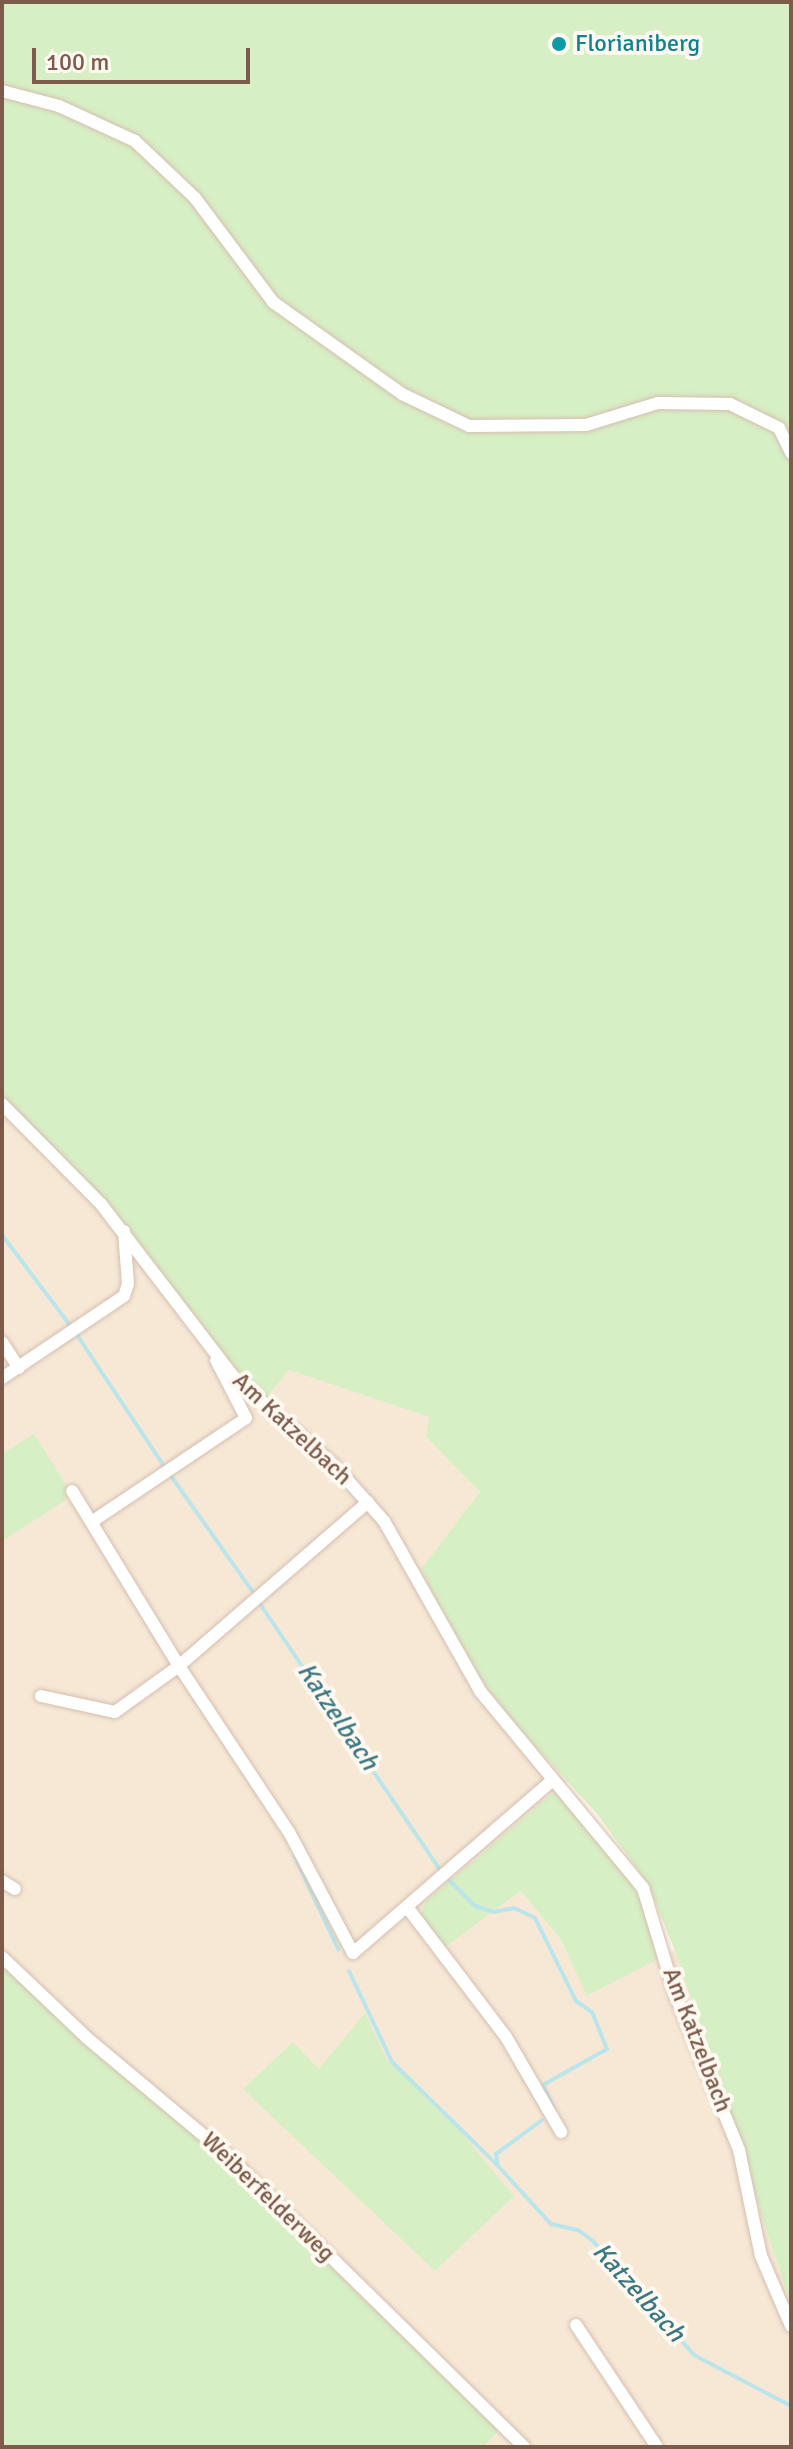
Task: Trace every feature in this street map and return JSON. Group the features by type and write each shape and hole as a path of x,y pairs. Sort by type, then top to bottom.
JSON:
{"street":[{"path":"2,91 59,106 135,141 195,198 273,302 402,394 469,426 586,425 658,403 730,404 779,428 791,453"},
{"name":"Am Katzelbach","path":"2,1104 124,1231 216,1357 368,1502 384,1521 457,1658 643,1888 676,1997 739,2150 761,2256 791,2326"},
{"path":"2,1378 124,1296 128,1284 124,1231"},
{"path":"2,1342 19,1368"},
{"name":"Am Katzelbach","path":"93,1521 246,1418 216,1368 216,1357"},
{"path":"72,1491 179,1666 289,1832 353,1953 553,1780"},
{"name":"Am Katzelbach","path":"41,1696 115,1712 179,1666 368,1502"},
{"path":"2,1881 15,1889"},
{"path":"407,1907 512,2045 561,2132"},
{"name":"Weiberfelderweg","path":"2,1957 87,2038 228,2156 524,2447"},
{"path":"576,2325 657,2447"}],"shaded area":[{"path":"2,1097 105,1201 266,1397 289,1370 429,1417 426,1437 480,1492 421,1570 454,1641 508,1716 567,1782 425,1902 420,1915 445,1946 521,1891 561,1940 588,1996 675,1950 791,2305 791,2447 484,2447 501,2428 2,1962"}],"green space":[{"path":"2,2 791,2 791,2305 675,1951 648,1884 598,1815 508,1716 454,1641 421,1569 480,1492 426,1437 429,1417 289,1370 266,1398 225,1357 105,1201 2,1097"},
{"path":"34,1434 66,1485 66,1500 2,1541 2,1454"},
{"path":"556,1790 628,1876 668,1954 587,1996 561,1940 521,1891 445,1947 420,1915 425,1902"},
{"path":"2,1962 249,2181 501,2428 484,2447 2,2447"},
{"path":"365,2013 387,2060 449,2118 514,2196 435,2271 243,2089 293,2042 319,2069"}],"waterway":[{"name":"Katzelbach","path":"2,1235 72,1328"},
{"name":"Katzelbach","path":"77,1335 164,1466"},
{"name":"Katzelbach","path":"171,1476 252,1591"},
{"name":"Katzelbach","path":"260,1604 441,1871"},
{"name":"Katzelbach","path":"295,1857 338,1949"},
{"name":"Katzelbach","path":"450,1881 475,1906 494,1912 514,1908 535,1918 576,2001 592,2012 607,2049 543,2085 554,2109"},
{"name":"Katzelbach","path":"349,1971 392,2062 496,2164"},
{"name":"Katzelbach","path":"542,2120 496,2154 498,2166 551,2224 578,2230 592,2240 694,2355 791,2406"}],"place":[{"name":"Florianiberg","path":"559,44"}]}
